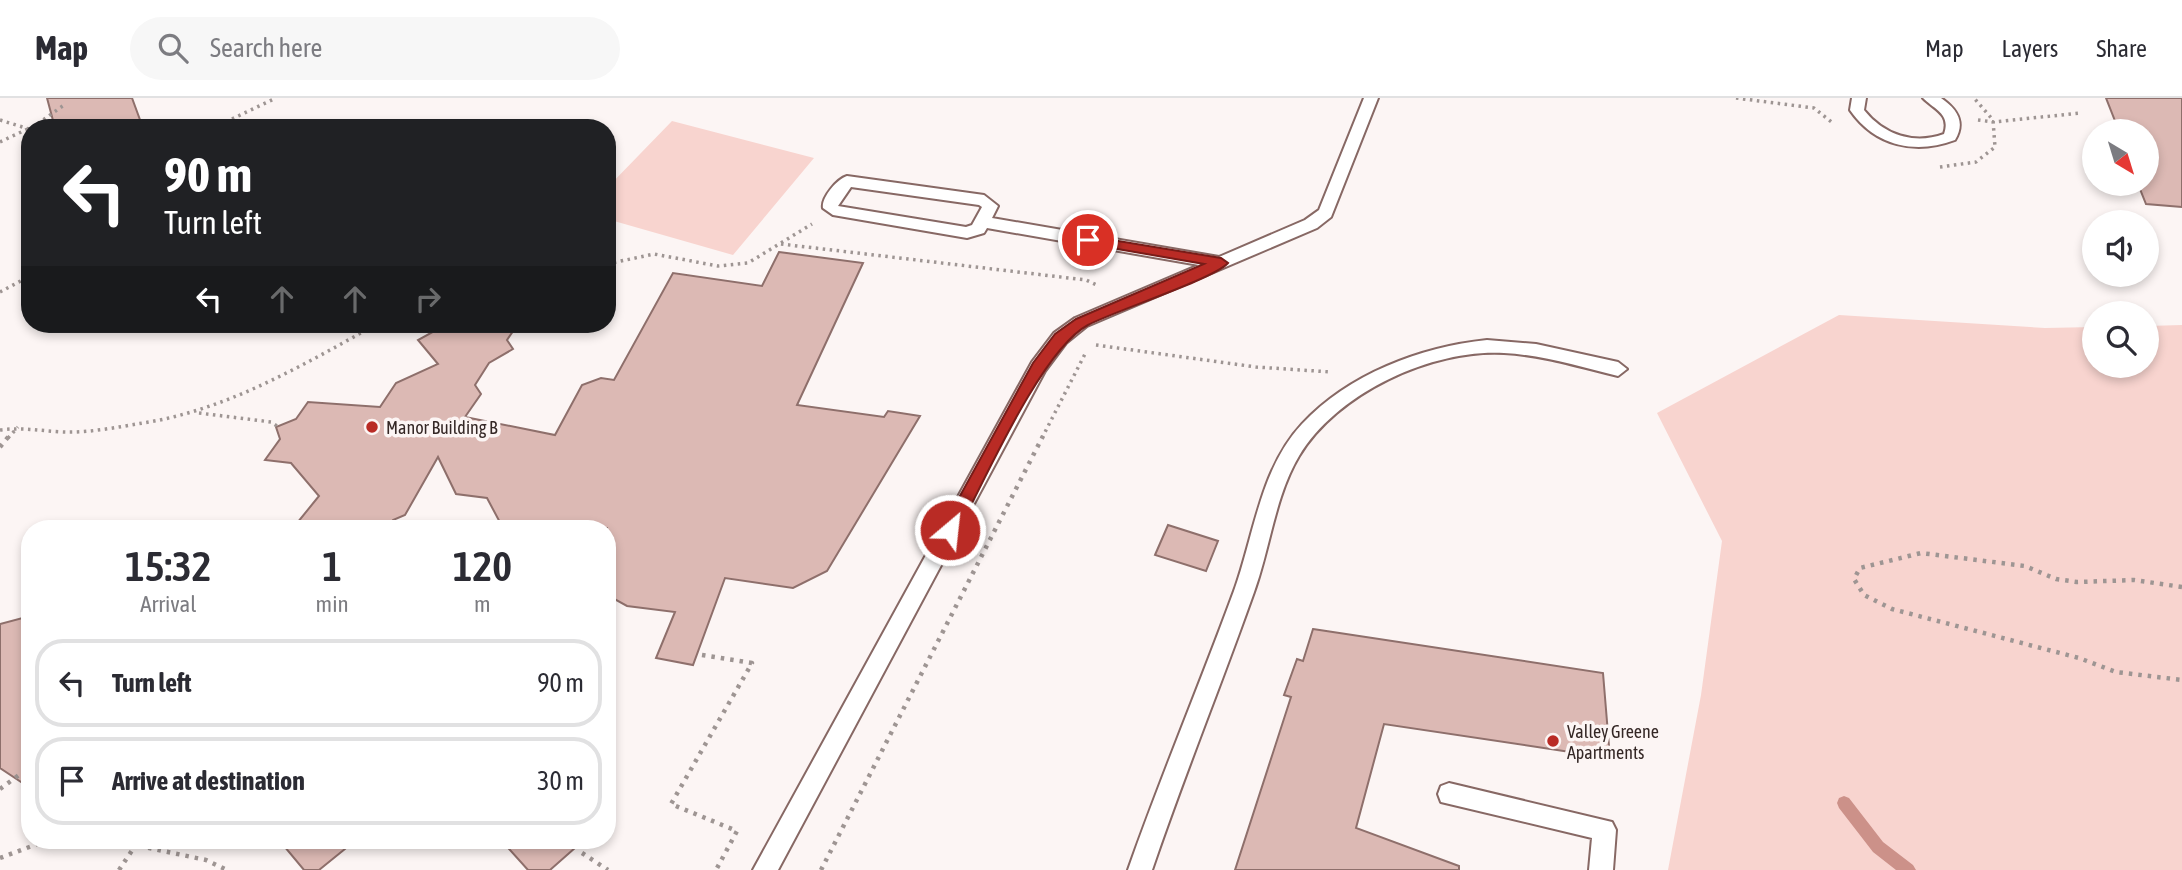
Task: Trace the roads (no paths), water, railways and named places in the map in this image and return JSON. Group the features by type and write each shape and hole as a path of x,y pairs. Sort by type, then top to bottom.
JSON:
{"lane":[{"path":"765,870 1038,367 1060,338 1081,322 1311,224 1325,213 1370,98"},
{"path":"1853,99 1863,120 1874,129 1889,137 1924,144 1950,137 1955,129 1954,120 1948,110 1930,98"},
{"path":"855,181 984,200 990,206 982,222 974,232 967,233 833,210 829,204 841,185 855,181"},
{"path":"982,222 1221,263"},
{"path":"1140,870 1256,559 1278,486 1292,452 1308,430 1326,412 1361,388 1423,361 1457,351 1488,346 1523,349 1618,369"},
{"path":"1449,794 1604,830 1601,870"}],"waterway":[{"path":"1844,803 1878,847 1908,870"}],"place":[{"name":"Manor Building B","path":"372,427"},
{"name":"Valley Greene Apartments","path":"1553,741"}]}
